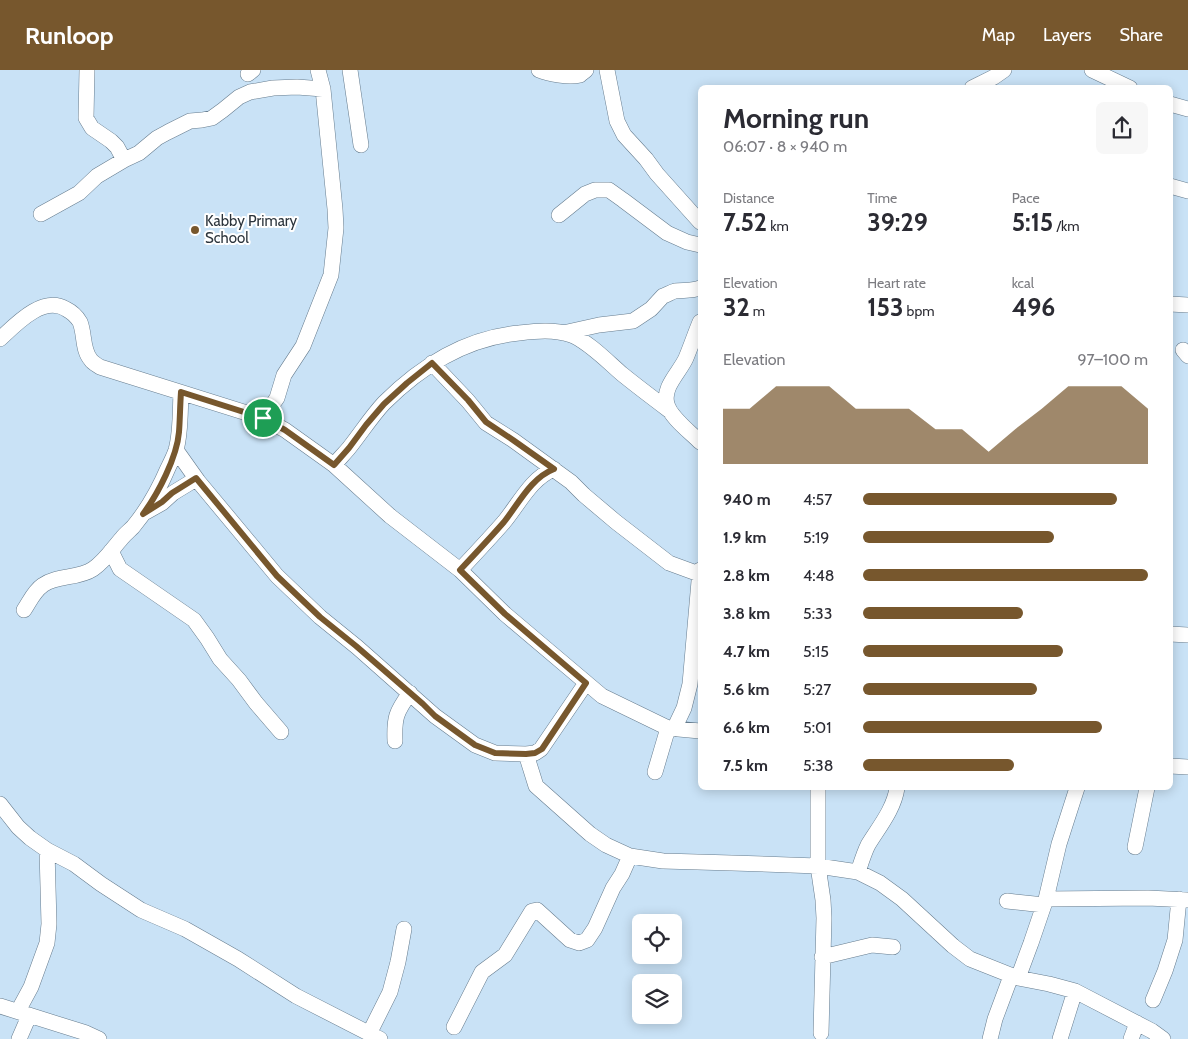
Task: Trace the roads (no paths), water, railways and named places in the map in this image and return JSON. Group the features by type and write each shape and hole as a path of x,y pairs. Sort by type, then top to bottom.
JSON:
{"street":[{"path":"87,70 86,118 92,128 117,147 124,160"},
{"path":"263,418 277,398 284,375 302,346 331,275 336,228 323,89 318,70"},
{"path":"350,70 361,144"},
{"path":"539,70 566,76 580,75 586,70"},
{"path":"607,70 617,121 624,135 698,220"},
{"path":"978,85 1004,70"},
{"path":"1092,70 1124,85"},
{"path":"41,214 79,193 97,176 140,153 157,138 190,121 212,118 239,97 250,92 297,87 323,89"},
{"path":"1173,105 1188,109"},
{"path":"1173,187 1188,191"},
{"path":"559,215 585,194 596,190 609,190 667,233 698,245"},
{"path":"563,333 599,325 633,321 664,296 675,291 698,288"},
{"path":"1173,304 1188,305"},
{"path":"0,339 29,314 39,308 62,306 72,312 80,322 86,350 91,360 100,367 263,418 285,430 334,465 390,516 460,570 505,614 602,696 671,729 698,731"},
{"path":"670,411 666,404 668,390 686,360 698,327"},
{"path":"334,465 384,404 432,363 457,349 505,334 541,331 563,333 572,336 584,342 642,391 694,428"},
{"path":"432,363 468,400 486,422 571,482 616,522 669,563 698,574"},
{"path":"24,610 42,586 60,578 86,573 102,562 143,514 163,480 176,450 179,433 181,392"},
{"path":"176,450 196,478 277,576 320,617 356,646 435,716 475,745 495,753 535,753 542,749 586,683"},
{"path":"460,570 486,543 536,480 554,469"},
{"path":"143,514 196,478"},
{"path":"111,551 120,569 194,620 220,659 281,732"},
{"path":"655,772 671,729 684,708 690,684 698,586"},
{"path":"1173,634 1188,635"},
{"path":"395,741 396,716 400,706 410,693"},
{"path":"526,754 536,786 541,791 590,834 606,845 630,856 666,861 818,866 858,872 880,883 902,899 953,946 970,958 1014,977 1075,991 1152,1030 1163,1039"},
{"path":"1173,766 1188,767"},
{"path":"818,790 818,866 823,900 821,1033"},
{"path":"858,872 867,847 883,822 895,797 896,790"},
{"path":"990,1039 995,1019 1031,943 1045,902 1059,844 1076,790"},
{"path":"1135,847 1146,790"},
{"path":"0,804 18,827 30,838 47,850 74,864 141,910 185,929 238,959 296,996 374,1036 390,992 404,929"},
{"path":"19,1039 23,1013 47,943 49,924 47,850"},
{"path":"454,1027 482,972 505,955 532,911 537,910 570,940 579,943 587,940 595,928 630,856"},
{"path":"622,874 642,866 666,861"},
{"path":"1006,901 1045,902 1148,898 1184,900 1175,940 1153,1000"},
{"path":"822,958 872,945 893,947"},
{"path":"1060,1039 1075,991"},
{"path":"0,1006 86,1033 99,1039"},
{"path":"1131,1039 1137,1023"}],"place":[{"name":"Kabby Primary School","path":"195,230"}]}
